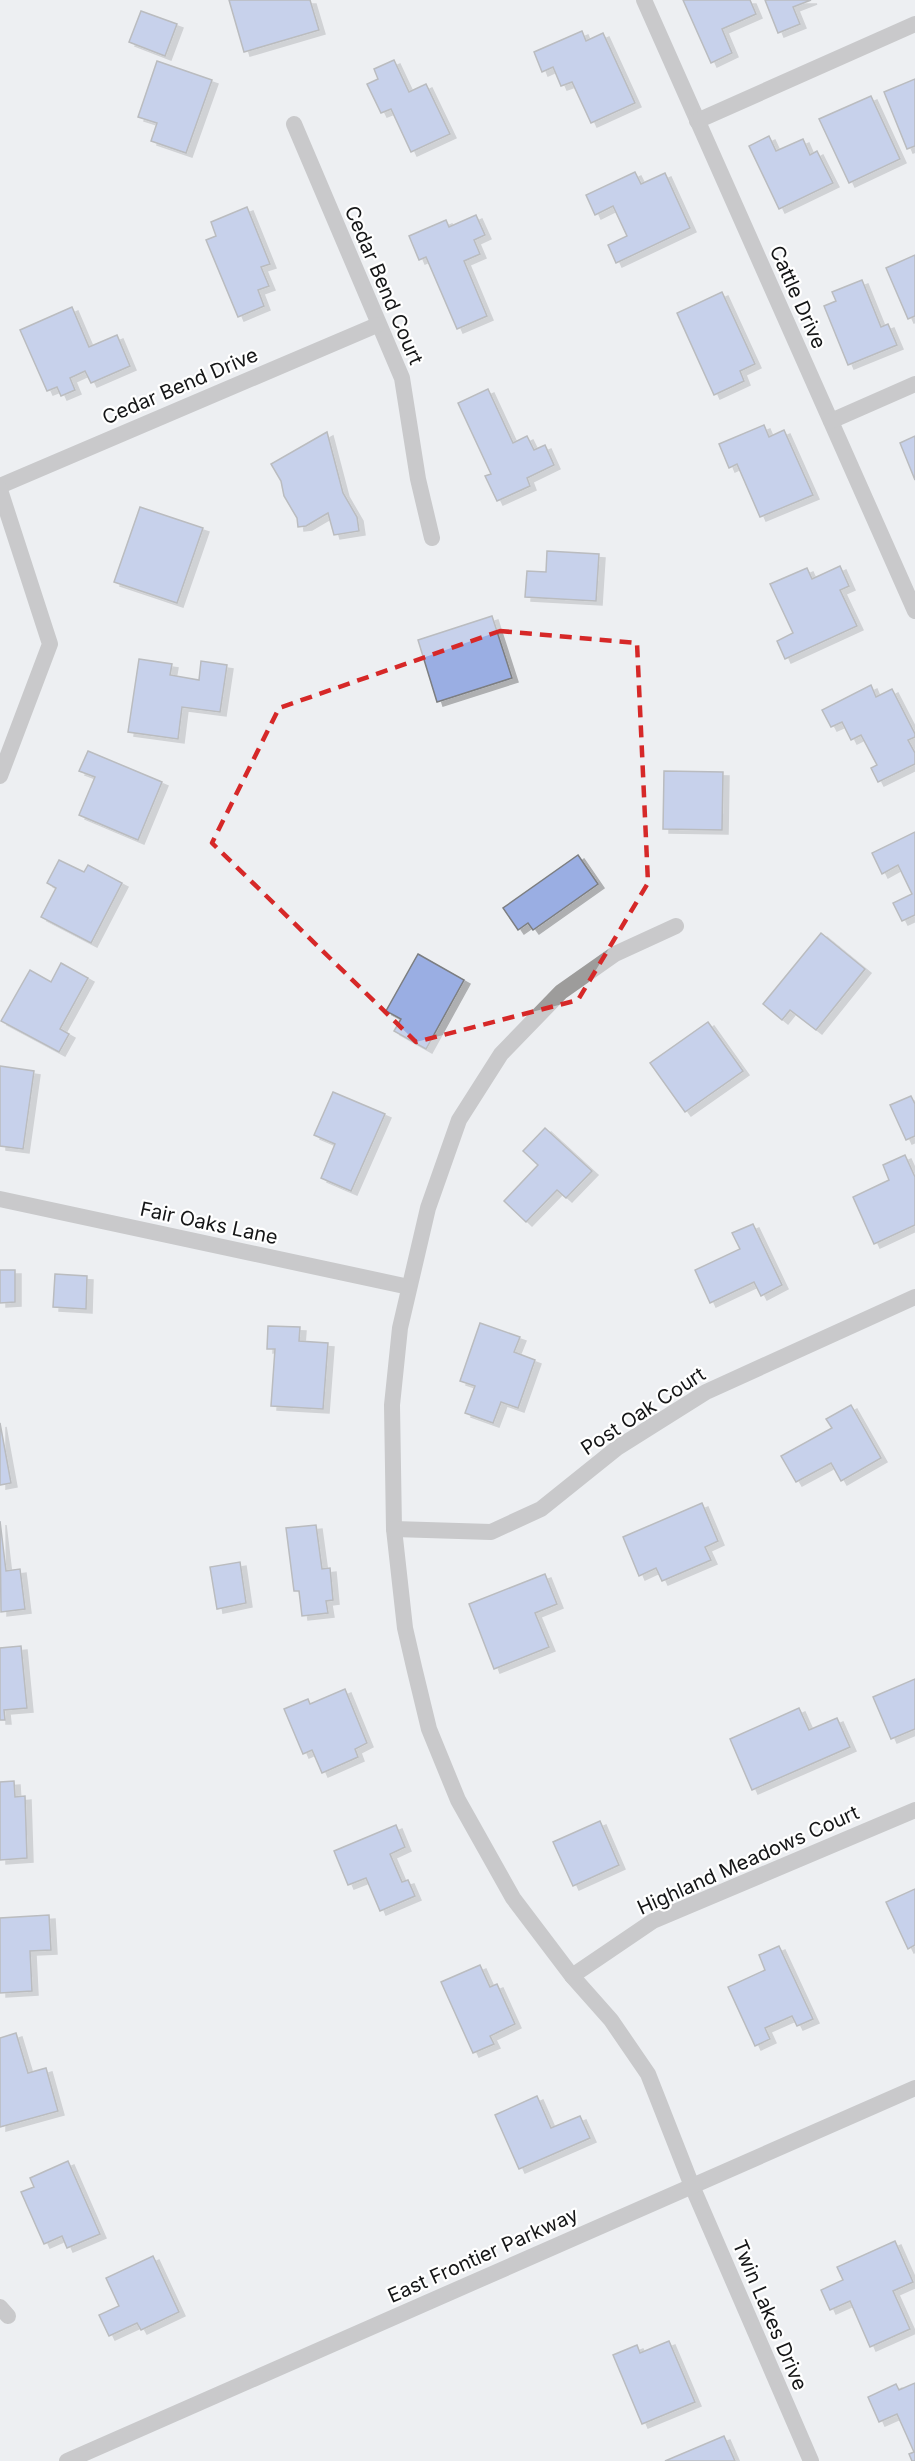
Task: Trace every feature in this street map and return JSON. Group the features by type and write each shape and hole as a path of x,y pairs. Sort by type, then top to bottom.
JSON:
{"street":[{"name":"Cattle Drive","path":"644,0 915,611"},
{"path":"697,121 915,24"},
{"name":"Cedar Bend Court","path":"294,124 377,325 402,378 418,479 432,538"},
{"name":"Cedar Bend Drive","path":"0,488 377,325"},
{"path":"831,420 915,384"},
{"path":"0,488 50,644 0,776"},
{"name":"Twin Lakes Drive","path":"676,926 615,954 561,992 501,1054 459,1120 428,1208 398,1337 393,1395 394,1529 405,1628 422,1703 441,1760 494,1869 533,1928 611,2020 648,2074 692,2186 811,2461"},
{"name":"Fair Oaks Lane","path":"0,1199 409,1287"},
{"name":"Post Oak Court","path":"394,1529 491,1532 541,1509 617,1448 706,1392 915,1297"},
{"name":"Highland Meadows Court","path":"572,1976 653,1921 915,1810"},
{"name":"East Frontier Parkway","path":"67,2461 915,2088"}],"highlighted area":[{"path":"500,631 637,643 648,883 578,1000 416,1042 212,843 279,708"}],"building":[{"path":"229,0 310,0 319,30 244,52"},
{"path":"683,0 750,0 756,14 722,29 732,53 711,63"},
{"path":"765,0 811,0 793,7 800,24 778,33"},
{"path":"141,11 177,24 165,56 129,42"},
{"path":"582,31 586,41 603,33 635,103 591,123 572,82 561,86 553,67 542,72 534,52"},
{"path":"394,60 409,92 426,84 450,134 411,152 391,109 381,113 367,84 378,79 374,69"},
{"path":"157,61 212,80 186,153 151,141 157,123 138,117"},
{"path":"915,79 915,146 907,149 884,92"},
{"path":"871,96 900,159 849,183 819,119"},
{"path":"769,136 776,151 803,139 810,155 817,151 833,183 779,209 749,146"},
{"path":"635,172 641,184 665,173 690,228 616,263 608,245 627,236 613,206 595,215 586,195"},
{"path":"247,207 270,264 261,267 269,286 258,290 264,306 238,317 206,240 216,236 211,222"},
{"path":"476,215 485,235 474,240 480,254 464,261 487,316 457,329 426,257 419,260 409,236 446,220 449,227"},
{"path":"915,255 915,316 908,319 886,268"},
{"path":"862,280 881,327 888,324 897,345 848,365 824,306 836,301 832,292"},
{"path":"722,292 755,364 740,371 744,381 714,395 677,313"},
{"path":"72,307 89,347 117,335 130,366 91,383 85,371 70,378 75,390 61,396 57,387 47,391 20,330"},
{"path":"488,389 513,443 527,436 534,450 545,445 554,465 527,478 530,486 497,501 485,476 491,474 458,403"},
{"path":"764,425 769,437 784,430 813,495 760,517 737,464 729,468 719,444"},
{"path":"327,432 343,493 357,517 359,531 334,535 328,513 306,526 298,527 297,518 284,496 281,481 271,464"},
{"path":"915,436 915,480 900,443"},
{"path":"140,507 203,528 177,603 114,582"},
{"path":"547,551 599,554 596,601 525,597 527,571 546,572"},
{"path":"840,566 849,586 840,590 857,626 785,659 777,641 793,633 770,584 807,568 812,579"},
{"path":"492,616 512,678 437,702 418,640"},
{"path":"139,659 172,664 170,675 199,680 201,661 227,665 220,712 182,707 178,739 128,732"},
{"path":"871,685 876,697 892,689 915,734 915,737 908,740 915,753 915,764 878,782 871,768 877,765 861,735 851,740 842,722 831,727 822,710"},
{"path":"88,751 162,782 138,840 79,815 95,777 79,771"},
{"path":"664,771 723,772 722,830 663,829"},
{"path":"915,832 915,915 902,921 893,903 912,894 898,865 882,874 872,853"},
{"path":"578,855 598,884 533,930 528,923 518,930 503,908"},
{"path":"59,860 84,872 88,865 122,883 91,943 41,917 56,888 47,883"},
{"path":"821,933 865,969 816,1030 790,1010 782,1020 763,1004"},
{"path":"418,954 464,980 426,1049 394,1031 401,1019 386,1011"},
{"path":"61,963 88,978 60,1029 69,1034 59,1052 1,1021 30,970 51,982"},
{"path":"708,1022 743,1071 685,1112 650,1063"},
{"path":"0,1066 34,1071 23,1149 0,1146"},
{"path":"333,1092 385,1114 351,1191 321,1178 335,1144 314,1135"},
{"path":"911,1096 915,1104 915,1136 906,1140 890,1105"},
{"path":"545,1128 592,1171 566,1198 557,1190 526,1222 504,1201 538,1165 523,1151"},
{"path":"905,1155 915,1177 915,1225 874,1244 853,1197 889,1180 883,1165"},
{"path":"753,1224 782,1285 761,1296 754,1282 710,1303 695,1270 740,1249 732,1233"},
{"path":"0,1270 15,1270 15,1302 0,1303"},
{"path":"55,1274 87,1276 86,1309 53,1307"},
{"path":"480,1323 520,1337 514,1352 535,1360 518,1408 501,1402 493,1423 465,1413 475,1386 460,1381"},
{"path":"268,1326 300,1327 299,1341 328,1343 323,1409 271,1406 275,1349 267,1349"},
{"path":"851,1405 881,1458 841,1481 831,1463 796,1482 781,1456 832,1428 826,1419"},
{"path":"0,1423 11,1483 0,1485"},
{"path":"702,1503 718,1541 705,1547 711,1560 662,1581 656,1568 639,1576 623,1537"},
{"path":"0,1521 6,1571 20,1569 25,1609 1,1612"},
{"path":"316,1525 322,1569 330,1568 333,1600 326,1601 328,1613 302,1616 299,1591 294,1591 286,1528"},
{"path":"240,1562 246,1603 217,1609 210,1567"},
{"path":"545,1574 557,1604 535,1613 549,1647 494,1669 469,1604"},
{"path":"21,1646 27,1708 4,1710 5,1720 0,1720 0,1648"},
{"path":"915,1679 915,1729 891,1739 873,1697"},
{"path":"345,1689 367,1743 355,1749 358,1757 322,1773 312,1750 303,1754 284,1709 308,1699 310,1704"},
{"path":"799,1708 809,1730 837,1718 850,1747 752,1790 730,1739"},
{"path":"14,1781 15,1797 25,1796 27,1858 0,1860 0,1782"},
{"path":"600,1821 619,1865 573,1886 553,1842"},
{"path":"396,1825 405,1847 390,1854 402,1882 408,1880 415,1896 380,1911 366,1878 348,1885 334,1851"},
{"path":"915,1889 915,1945 908,1949 886,1902"},
{"path":"49,1915 51,1950 30,1951 32,1991 0,1993 0,1918"},
{"path":"779,1946 813,2019 797,2026 792,2016 765,2028 770,2039 755,2046 728,1987 765,1970 759,1955"},
{"path":"480,1965 490,1987 497,1984 515,2024 490,2036 494,2044 473,2053 441,1982"},
{"path":"16,2033 28,2073 46,2068 58,2111 0,2127 0,2038"},
{"path":"537,2096 551,2128 580,2116 590,2138 519,2169 495,2115"},
{"path":"68,2161 100,2234 67,2248 62,2236 44,2244 21,2192 34,2187 30,2178"},
{"path":"895,2241 913,2282 893,2291 910,2329 870,2347 850,2301 830,2310 821,2290 843,2280 837,2267"},
{"path":"153,2256 179,2312 141,2330 137,2323 109,2336 99,2315 119,2306 106,2278"},
{"path":"669,2341 695,2402 642,2424 613,2355 637,2345 640,2353"},
{"path":"915,2383 915,2461 912,2461 909,2454 914,2452 897,2414 879,2422 868,2397 896,2384 899,2390"},
{"path":"724,2436 735,2461 665,2461"}]}
